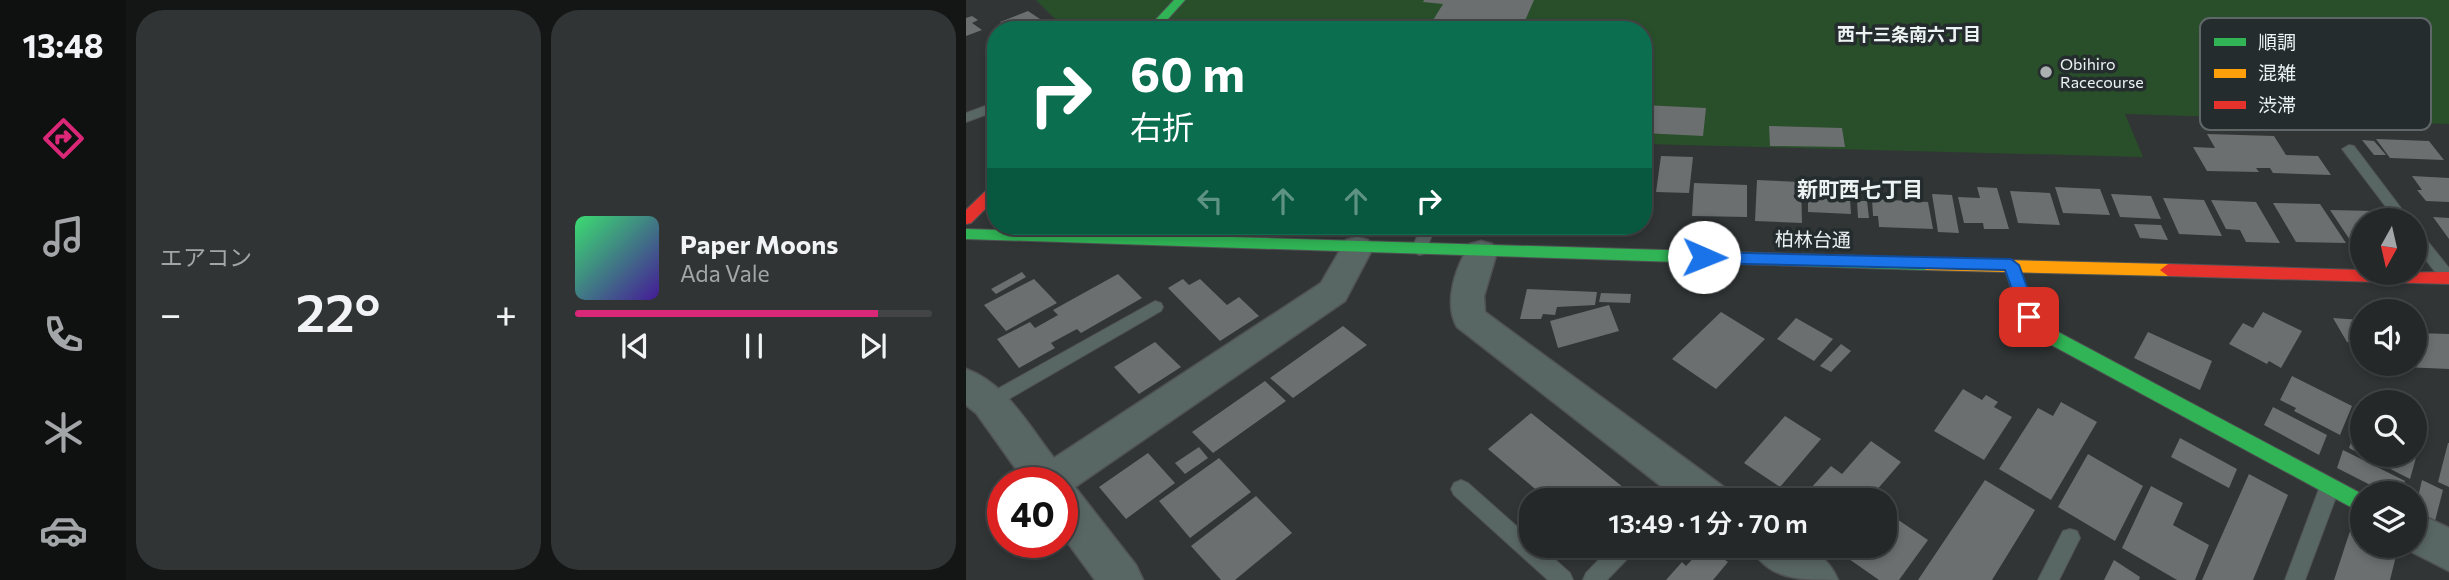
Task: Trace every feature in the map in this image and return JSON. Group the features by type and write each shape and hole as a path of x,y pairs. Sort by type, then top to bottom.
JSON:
{"street":[{"path":"1160,21 1180,0"},
{"path":"966,219 987,198"},
{"name":"柏林台通","path":"966,234 987,231"},
{"path":"973,251 987,235"},
{"name":"柏林台通","path":"1119,235 1357,248 2448,278"},
{"path":"1073,467 1333,292 1357,248"},
{"path":"1481,252 1467,296 1469,318 1681,488"},
{"path":"2011,265 2029,317 2052,337 2350,497"},
{"path":"978,393 1036,467"},
{"path":"1078,522 1121,580"},
{"path":"2427,539 2449,551"},
{"path":"1787,558 1816,580"}],"lane":[{"path":"966,118 987,110"},
{"path":"2349,149 2394,208"},
{"path":"1230,243 1235,235"},
{"path":"1419,250 1425,235"},
{"path":"2427,251 2448,278"},
{"path":"978,393 1155,307"},
{"path":"2295,580 2330,486"},
{"path":"1461,489 1563,580"},
{"path":"2048,580 2070,538"},
{"path":"1593,580 1614,558"}],"green space":[{"name":"Obihiro Racecourse","path":"1036,0 2449,0 2449,124 2431,123 2431,18 2200,18 2200,116 2125,114 2143,157 1652,144 1652,21 1060,21"}],"building":[{"path":"1534,0 1525,21 1433,21 1443,4 1423,2"},
{"path":"1028,11 1043,21 1003,21"},
{"path":"972,16 978,20 972,23 982,30 966,36 966,18"},
{"path":"1652,105 1706,108 1703,136 1652,133"},
{"path":"1769,126 1842,128 1845,147 1770,146"},
{"path":"2207,134 2274,136 2286,155 2318,156 2331,175 2273,173 2270,168 2256,168 2259,172 2207,171 2193,147 2215,148"},
{"path":"2376,139 2429,141 2444,160 2390,158"},
{"path":"2362,140 2374,141 2386,155 2374,155"},
{"path":"1661,156 1693,157 1689,193 1656,192"},
{"path":"2412,176 2449,178 2449,202 2426,201 2417,190 2422,190"},
{"path":"1757,180 1801,182 1802,223 1755,221"},
{"path":"1808,182 1849,185 1851,214 1808,212"},
{"path":"1694,183 1747,185 1747,217 1692,216"},
{"path":"1977,187 1997,188 2009,229 1984,229 1983,223 1964,223 1958,197 1980,198"},
{"path":"2055,187 2100,189 2110,215 2063,213"},
{"path":"2010,191 2050,193 2060,225 2018,223"},
{"path":"1932,194 1952,195 1959,233 1938,232"},
{"path":"2111,194 2151,196 2161,219 2120,217"},
{"path":"2163,198 2204,200 2222,236 2179,234"},
{"path":"1872,199 1928,202 1933,229 1879,227 1878,216 1873,216"},
{"path":"2211,200 2256,202 2280,243 2246,242 2240,230 2226,229"},
{"path":"1857,201 1867,201 1869,218 1858,218"},
{"path":"2273,203 2320,204 2346,243 2296,242"},
{"path":"2330,210 2350,210 2350,240"},
{"path":"2433,217 2449,218 2449,239"},
{"path":"2134,224 2161,225 2168,240 2140,238"},
{"path":"1022,272 1026,277 996,294 991,289"},
{"path":"1118,274 1142,298 1081,333 1077,329 1051,343 1055,348 1019,368 997,339 1030,322 1035,328 1058,315 1053,310"},
{"path":"1034,279 1057,303 1006,331 984,305"},
{"path":"1183,279 1189,285 1200,279 1227,305 1239,297 1259,316 1220,341 1168,288"},
{"path":"1527,289 1597,292 1595,305 1557,307 1555,315 1543,314 1541,319 1520,319"},
{"path":"1601,293 1631,294 1630,303 1599,302"},
{"path":"1609,305 1619,331 1558,348 1550,321"},
{"path":"1721,312 1765,339 1716,389 1672,359"},
{"path":"2263,312 2302,331 2281,368 2269,361 2267,364 2229,344 2243,323 2253,328"},
{"path":"1796,318 1833,339 1814,361 1777,339"},
{"path":"2333,318 2350,319 2350,342 2347,342"},
{"path":"1343,326 1367,345 1293,398 1270,378"},
{"path":"2148,332 2212,361 2200,390 2134,358"},
{"path":"2427,333 2449,334 2449,369 2427,368"},
{"path":"1155,342 1181,367 1139,394 1114,367"},
{"path":"1841,344 1851,351 1831,372 1820,366"},
{"path":"2292,376 2350,405 2350,411 2340,435 2294,411 2296,408 2280,400"},
{"path":"1265,381 1286,401 1213,453 1192,432"},
{"path":"1963,389 1982,400 1986,395 1998,402 1994,407 2012,417 1984,460 1934,431"},
{"path":"2061,402 2097,422 2051,500 1999,469 2038,408 2053,416"},
{"path":"2273,407 2327,435 2319,455 2264,425"},
{"path":"1531,413 1624,488 1534,488 1488,449"},
{"path":"1785,416 1821,439 1780,487 1744,463"},
{"path":"2180,438 2237,469 2229,488 2171,457"},
{"path":"1871,441 1901,462 1878,488 1811,488 1831,466 1842,474"},
{"path":"2449,443 2449,487 2438,482"},
{"path":"1199,447 1208,458 1185,474 1175,463"},
{"path":"2343,450 2350,454 2350,467 2377,467 2405,481 2362,481 2337,468"},
{"path":"1148,453 1175,483 1126,519 1099,487"},
{"path":"2088,454 2143,486 2115,541 2058,507"},
{"path":"1219,458 1251,492 1190,538 1159,501"},
{"path":"2386,467 2413,467 2410,479"},
{"path":"2249,474 2288,495 2253,580 2202,580"},
{"path":"1985,480 2035,510 1992,580 1918,580"},
{"path":"2427,482 2443,490 2435,521 2427,517"},
{"path":"2151,486 2183,503 2173,525 2209,545 2195,580 2177,580 2122,548"},
{"path":"1256,496 1292,533 1235,580 1221,580 1191,546"},
{"path":"1897,519 1928,540 1899,580 1879,580 1849,559 1897,558"},
{"path":"2350,531 2350,558 2396,558 2390,580 2334,580"},
{"path":"1694,558 1722,558 1728,562 1713,580 1666,580 1682,562 1686,566"},
{"path":"2114,560 2140,577 2139,580 2104,580"}],"traffic: fast":[{"path":"1160,21 1180,0"},
{"path":"966,234 987,235"},
{"path":"998,235 1926,264"},
{"path":"2011,265 2029,317 2052,337 2350,498"}],"traffic: slow":[{"path":"1926,264 2168,270"}],"traffic: jam":[{"path":"966,219 987,198"},
{"path":"2168,270 2449,278"}],"place":[{"name":"Obihiro Racecourse","path":"2046,72"}],"district":[{"name":"西十三条南六丁目","path":"1909,34"},
{"name":"新町西七丁目","path":"1860,188"}],"route":[{"path":"1704,257 2011,265 2029,317"}]}
